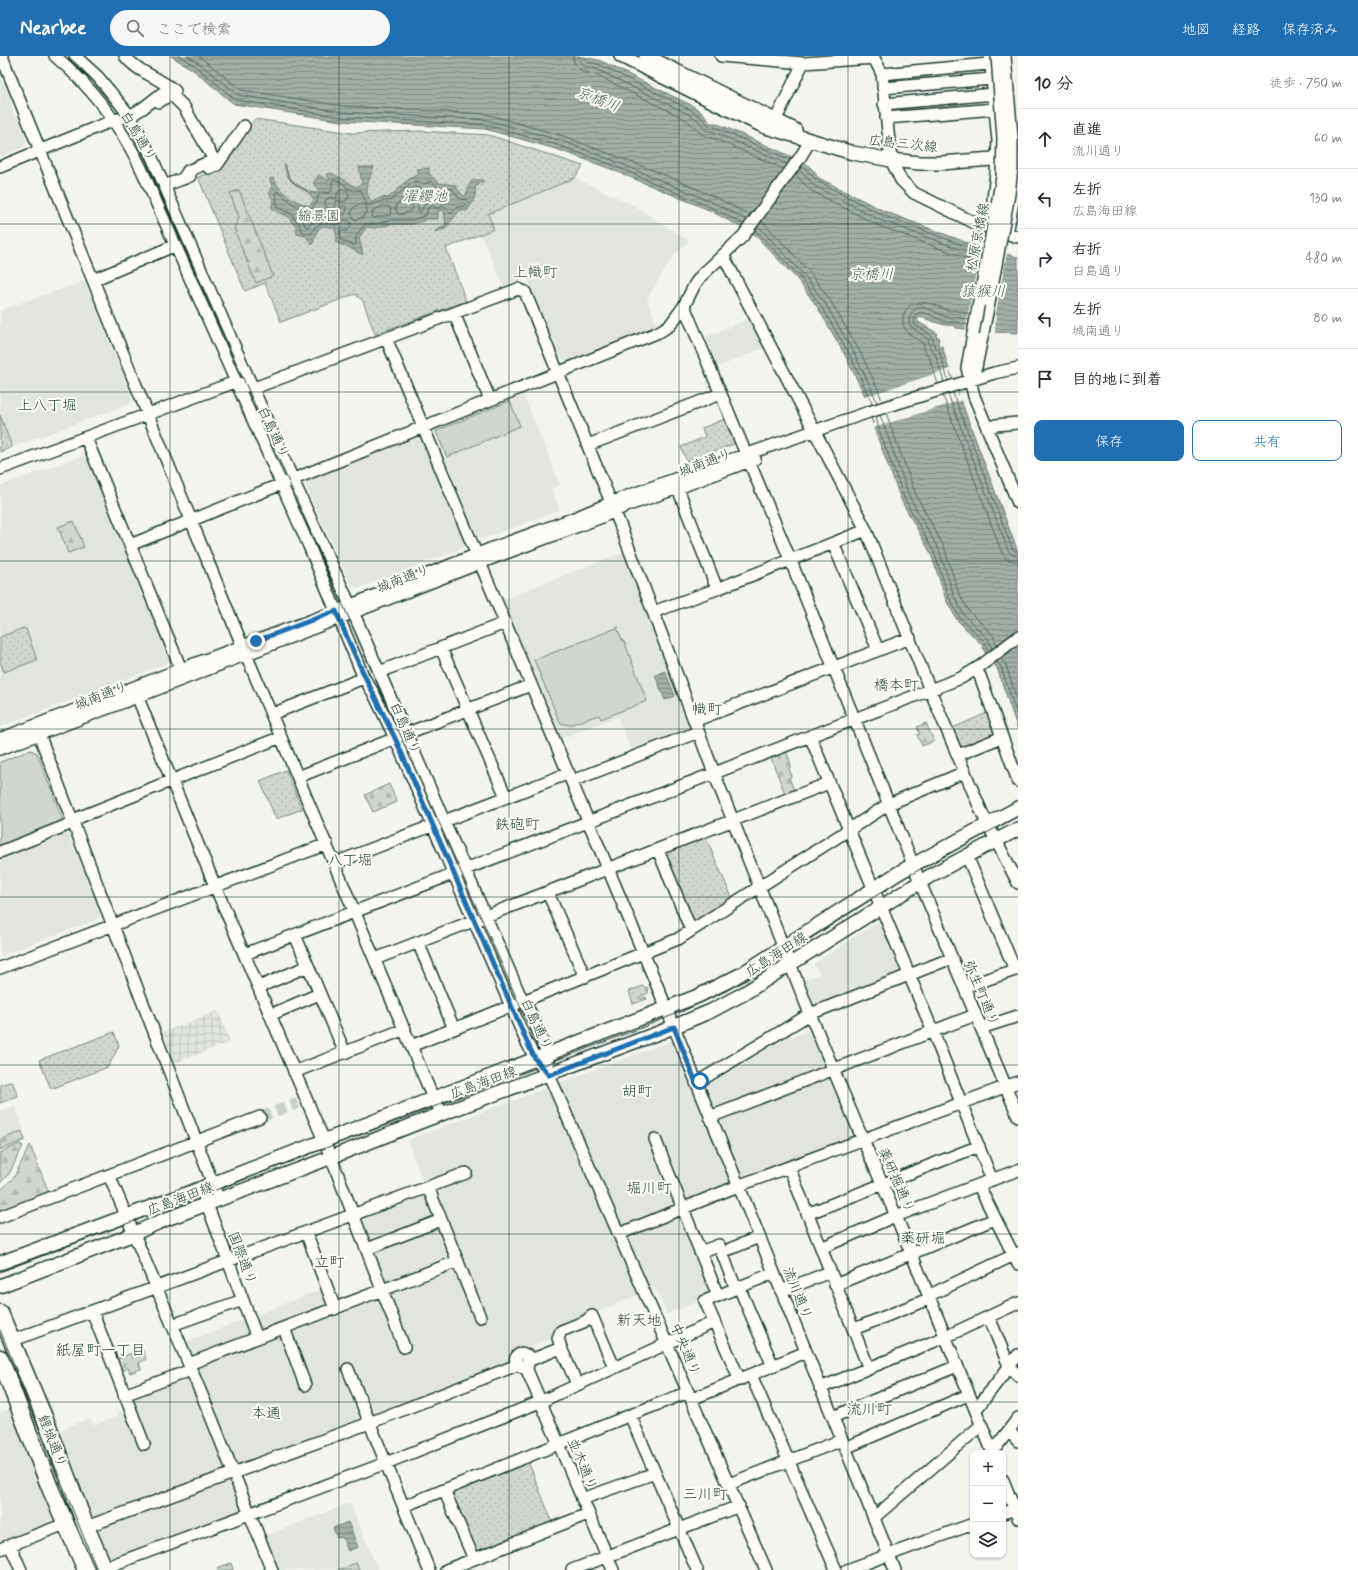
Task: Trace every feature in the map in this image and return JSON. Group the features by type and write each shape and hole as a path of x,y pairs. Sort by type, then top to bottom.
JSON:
{"highway":[{"name":"鯉城通り","path":"0,1313 104,1569"},
{"name":"鯉城通り","path":"0,1358 65,1524 86,1570"}],"main road":[{"name":"広島三次線","path":"621,56 763,126 853,153 891,160 919,163 1017,157"},
{"name":"広島三次線","path":"653,57 776,119 810,141"},
{"name":"広島海田線","path":"0,1263 207,1186 433,1098 667,1010 727,982 913,864 1018,808"},
{"name":"広島海田線","path":"0,1286 442,1114 674,1027 727,1003 920,882 1018,829"}],"street":[{"path":"2,56 244,650 433,1098 442,1114"},
{"name":"白島通り","path":"55,56 88,87 114,120 141,168 281,484 364,678 374,694 395,738 526,1041 542,1058"},
{"name":"白島通り","path":"76,56 98,77 130,116 144,140 524,1001 549,1075"},
{"path":"126,56 132,64 140,70 170,87 185,100 220,159"},
{"path":"721,56 803,63 874,58 882,74 891,160 901,180 914,193 988,228 1013,236 1017,157 1008,58 993,59 944,68 882,74"},
{"name":"松原京橋線","path":"1008,58 1012,137 1009,194 978,335 967,368 987,428 1014,482 1018,503"},
{"path":"988,228 993,200 998,141 992,79 993,59"},
{"name":"松原京橋線","path":"978,335 1002,177 1003,138 993,59"},
{"path":"776,119 803,63"},
{"path":"944,68 948,113"},
{"path":"883,88 992,79"},
{"path":"0,167 114,120 130,116 170,87"},
{"path":"884,104 994,94"},
{"path":"143,108 152,106 168,96 173,96 184,107 213,158 211,161 188,171 183,179"},
{"path":"886,118 995,109"},
{"path":"164,186 217,165 244,126"},
{"path":"130,545 424,428 658,332 670,325 684,306 694,284 746,232 801,156 810,141"},
{"path":"93,280 176,245"},
{"path":"723,255 866,530 930,690 965,772 988,824 1018,883"},
{"name":"薬研掘通り","path":"254,388 518,289 525,292 613,507 714,773 810,1014 862,1140 883,1184 912,1253 992,1450"},
{"name":"弥生町通り","path":"684,306 790,559 888,804 1018,1116"},
{"path":"454,313 490,400"},
{"name":"流川通り","path":"386,338 609,869 895,1570"},
{"path":"970,380 1018,368"},
{"name":"城南通り","path":"0,749 37,730 338,615 478,559 493,558 602,518 613,507 747,458 814,430 970,380"},
{"path":"0,469 235,382 254,388"},
{"path":"588,445 720,394"},
{"path":"987,428 996,425 1018,423"},
{"path":"86,438 181,669"},
{"path":"676,484 717,589"},
{"path":"653,612 717,589 866,530"},
{"path":"833,543 878,650"},
{"path":"379,672 505,623"},
{"path":"245,954 961,678 976,670 1018,637"},
{"path":"335,864 506,797 570,777 910,638"},
{"path":"441,648 506,797"},
{"name":"城南通り","path":"135,692 181,669 244,650"},
{"path":"976,670 980,676 1018,781"},
{"path":"272,714 364,678"},
{"path":"298,777 531,685"},
{"path":"135,692 294,1072 302,1101 331,1157 404,1347"},
{"name":"城南通り","path":"0,739 37,730"},
{"name":"国際通り","path":"37,730 196,1141 228,1261 257,1338"},
{"path":"810,736 933,1032 992,1180"},
{"path":"0,852 65,826 80,817 281,737"},
{"path":"958,755 1002,737"},
{"path":"412,1046 644,954 678,939 888,804 965,772"},
{"path":"375,959 829,783"},
{"path":"0,968 327,844"},
{"path":"658,850 691,930"},
{"path":"964,987 1017,970 967,856"},
{"path":"548,893 585,977"},
{"path":"295,935 345,1053"},
{"path":"418,942 454,1029"},
{"path":"696,1083 810,1014 952,958"},
{"path":"258,987 308,966"},
{"path":"270,1015 320,994"},
{"path":"710,1117 976,1015"},
{"path":"981,1028 1018,1016"},
{"path":"294,1072 405,1029"},
{"name":"中央通り","path":"549,1075 766,1570"},
{"path":"619,1234 738,1186 1018,1082"},
{"path":"0,1217 260,1117"},
{"path":"655,1139 718,1296"},
{"path":"807,1214 979,1146"},
{"path":"789,1167 869,1369"},
{"path":"821,1248 896,1216 979,1186 1018,1170"},
{"path":"11,1341 466,1173"},
{"path":"109,1175 190,1367 272,1570"},
{"path":"854,1329 926,1300 929,1296 1017,1257 995,1219 979,1186"},
{"path":"428,1187 480,1317"},
{"path":"835,1285 995,1219"},
{"path":"366,1249 440,1220"},
{"path":"306,1232 335,1309"},
{"path":"730,1249 759,1238"},
{"path":"700,1252 718,1245 773,1366"},
{"path":"124,1395 257,1338 458,1261"},
{"path":"781,1291 830,1272"},
{"path":"740,1380 705,1301 774,1273"},
{"path":"172,1325 243,1300"},
{"path":"820,1388 945,1337 1018,1303"},
{"path":"92,1311 144,1444"},
{"path":"577,1384 558,1338 561,1331 586,1321 592,1316 614,1367"},
{"path":"989,1317 1009,1366 1018,1376"},
{"path":"104,1569 386,1464 540,1402 714,1322"},
{"path":"284,1328 306,1385"},
{"path":"86,1527 233,1474 524,1365 561,1348"},
{"path":"404,1506 630,1415 740,1380 806,1352"},
{"path":"975,1409 1018,1355"},
{"name":"並木通り","path":"524,1365 613,1570"},
{"path":"832,1417 957,1366"},
{"path":"348,1369 429,1570"},
{"path":"751,1375 836,1570"},
{"path":"729,1484 788,1461 844,1444 968,1394"},
{"path":"630,1415 697,1570"},
{"path":"993,1450 1018,1418"},
{"path":"873,1516 877,1515 982,1426"},
{"path":"1009,1431 1018,1441"},
{"path":"582,1499 655,1473"},
{"path":"1006,1486 1017,1511 1006,1513"},
{"path":"444,1490 474,1559"},
{"path":"572,1570 739,1506"},
{"path":"446,1570 588,1514"},
{"path":"21,1570 5,1547 65,1524"},
{"path":"847,1570 970,1525"}],"shaded area":[{"path":"0,75 12,103 11,106 15,117 18,118 27,141 24,147 0,157"},
{"path":"575,178 633,205 689,241 672,258 647,299 657,326 567,362 561,359 527,278 504,287 481,235 494,229 488,214"},
{"path":"85,281 132,398 130,404 12,447 0,415 0,310"},
{"path":"750,318 766,347 718,367 706,337"},
{"path":"523,393 560,485 551,489 560,510 483,539 477,537 434,432 435,429"},
{"path":"419,436 422,437 465,543 463,548 359,588 351,585 304,483 306,480"},
{"path":"82,456 88,458 170,658 168,663 0,727 0,486"},
{"path":"624,552 690,726 688,730 632,752 617,717 560,739 501,600"},
{"path":"63,830 68,833 100,913 98,919 0,956 0,855"},
{"path":"878,922 883,923 902,970 900,975 818,1008 814,1006 804,980 820,974 813,964"},
{"path":"218,1011 230,1042 174,1063 163,1032"},
{"path":"815,1028 861,1139 682,1208 716,1295 667,1314 655,1288 559,1328 555,1337 531,1346 534,1354 231,1472 246,1513 110,1563 89,1514 0,1548 0,1413 46,1393 61,1430 90,1418 94,1425 118,1416 117,1413 127,1409 122,1396 189,1372 178,1345 325,1288 332,1308 384,1289 356,1215 426,1190 407,1140 676,1039 695,1085 789,1030 792,1037"},
{"path":"15,1105 24,1130 0,1139 0,1111"},
{"path":"350,1503 378,1570 278,1570 264,1536"}],"green space":[{"name":"縮景園","path":"255,119 352,133 420,131 489,135 583,166 575,178 488,214 494,229 446,248 466,301 375,334 363,301 355,294 281,322 265,283 245,291 198,177 221,167"},
{"path":"239,190 273,276 256,283 234,229 239,218 230,193"},
{"path":"510,401 520,426 447,457 436,431"},
{"path":"0,415 12,447 0,452"},
{"path":"727,418 736,440 734,444 687,462 681,447 705,437 702,428"},
{"path":"74,521 84,547 68,553 58,527"},
{"path":"619,627 617,628 623,642 624,641 647,701 601,719 599,715 569,725 560,723 534,660"},
{"path":"23,628 26,629 37,660 4,672 0,661 0,637"},
{"path":"989,712 996,733 994,737 965,749 960,747 953,728"},
{"path":"926,723 934,741 922,746 917,735 920,734 917,727"},
{"path":"31,750 37,753 63,820 62,824 0,848 0,762"},
{"path":"786,750 791,765 789,769 792,776 789,778 795,792 786,796 770,756"},
{"path":"286,770 302,809 276,819 260,781"},
{"path":"389,784 397,802 373,812 365,795"},
{"path":"705,836 733,900 695,924 691,923 663,854"},
{"path":"643,986 644,988 647,987 648,993 640,997 641,999 646,997 647,999 633,1004 629,991"},
{"path":"114,1032 119,1046 108,1067 51,1089 39,1060"},
{"path":"12,1081 18,1096 0,1103 0,1085"},
{"path":"22,1131 25,1140 0,1150 0,1140"},
{"path":"19,1144 23,1146 9,1174 0,1183 0,1153"},
{"path":"30,1145 49,1193 0,1212 0,1191 14,1177"},
{"path":"142,1349 146,1359 139,1363 141,1369 130,1373 128,1368 119,1371 115,1360"},
{"path":"528,1461 553,1524 477,1553 450,1495 452,1491"},
{"path":"231,1563 233,1570 218,1570 217,1568"},
{"path":"356,1563 359,1570 338,1570"}],"water":[{"name":"京橋川","path":"171,56 577,56 599,60 693,106 704,114 710,123 716,123 806,163 815,172 817,177 884,211 981,248 1018,257 1018,333 990,332 956,328 955,325 942,324 919,317 917,321 937,333 936,336 939,337 938,345 942,346 949,369 1018,552 1018,730 997,668 986,655 982,645 957,620 946,600 931,554 902,502 875,431 865,396 846,357 818,308 797,279 754,234 709,210 608,168 559,150 485,129 341,121 234,104 193,70"},
{"name":"濯纓池","path":"359,167 374,167 367,189 369,198 372,202 382,197 388,198 405,182 419,173 416,169 429,168 429,174 439,183 455,185 463,196 466,195 469,185 473,180 483,180 483,182 475,187 475,197 467,211 460,210 445,229 435,232 446,225 444,210 438,211 438,219 427,219 414,224 391,224 375,228 366,227 359,238 363,255 335,242 337,238 335,228 323,226 318,229 312,245 306,236 297,234 296,225 292,223 289,217 273,210 273,199 269,193 272,187 270,178 274,179 280,189 288,196 309,206 314,200 307,191 315,193 320,191 313,183 319,175 327,180 330,180 326,175 331,173 355,187 362,184"},
{"path":"665,671 675,696 665,700 655,675"},
{"path":"348,1522 358,1547 348,1551 342,1537 337,1538 333,1528"}],"pier":[{"path":"981,246 1007,253 996,313 995,334 965,330"},
{"path":"950,369 950,374 962,400 873,428 872,425 874,423 863,397"}],"waterway":[{"path":"285,165 288,175 292,181 307,191"}],"tunnel":[{"path":"260,1117 298,1103"}],"tram line":[{"path":"68,56 91,78 111,102 121,115 145,156 528,1024"},
{"path":"0,1272 683,1011 726,991 904,878 1018,816"},
{"path":"0,1330 97,1570"}],"district":[{"name":"上幟町","path":"535,272"},
{"name":"上八丁堀","path":"47,405"},
{"name":"橋本町","path":"896,685"},
{"name":"幟町","path":"707,709"},
{"name":"鉄砲町","path":"517,824"},
{"name":"八丁堀","path":"350,860"},
{"name":"胡町","path":"637,1091"},
{"name":"堀川町","path":"649,1188"},
{"name":"薬研堀","path":"923,1238"},
{"name":"立町","path":"329,1262"},
{"name":"新天地","path":"639,1320"},
{"name":"紙屋町一丁目","path":"101,1350"},
{"name":"流川町","path":"869,1409"},
{"name":"本通","path":"266,1413"},
{"name":"三川町","path":"705,1494"}],"route":[{"path":"256,641 336,611 364,678 374,694 395,738 526,1041 536,1060 549,1075 674,1027 696,1083 700,1081"}],"water label":[{"name":"猿猴川","path":"983,291"}]}
